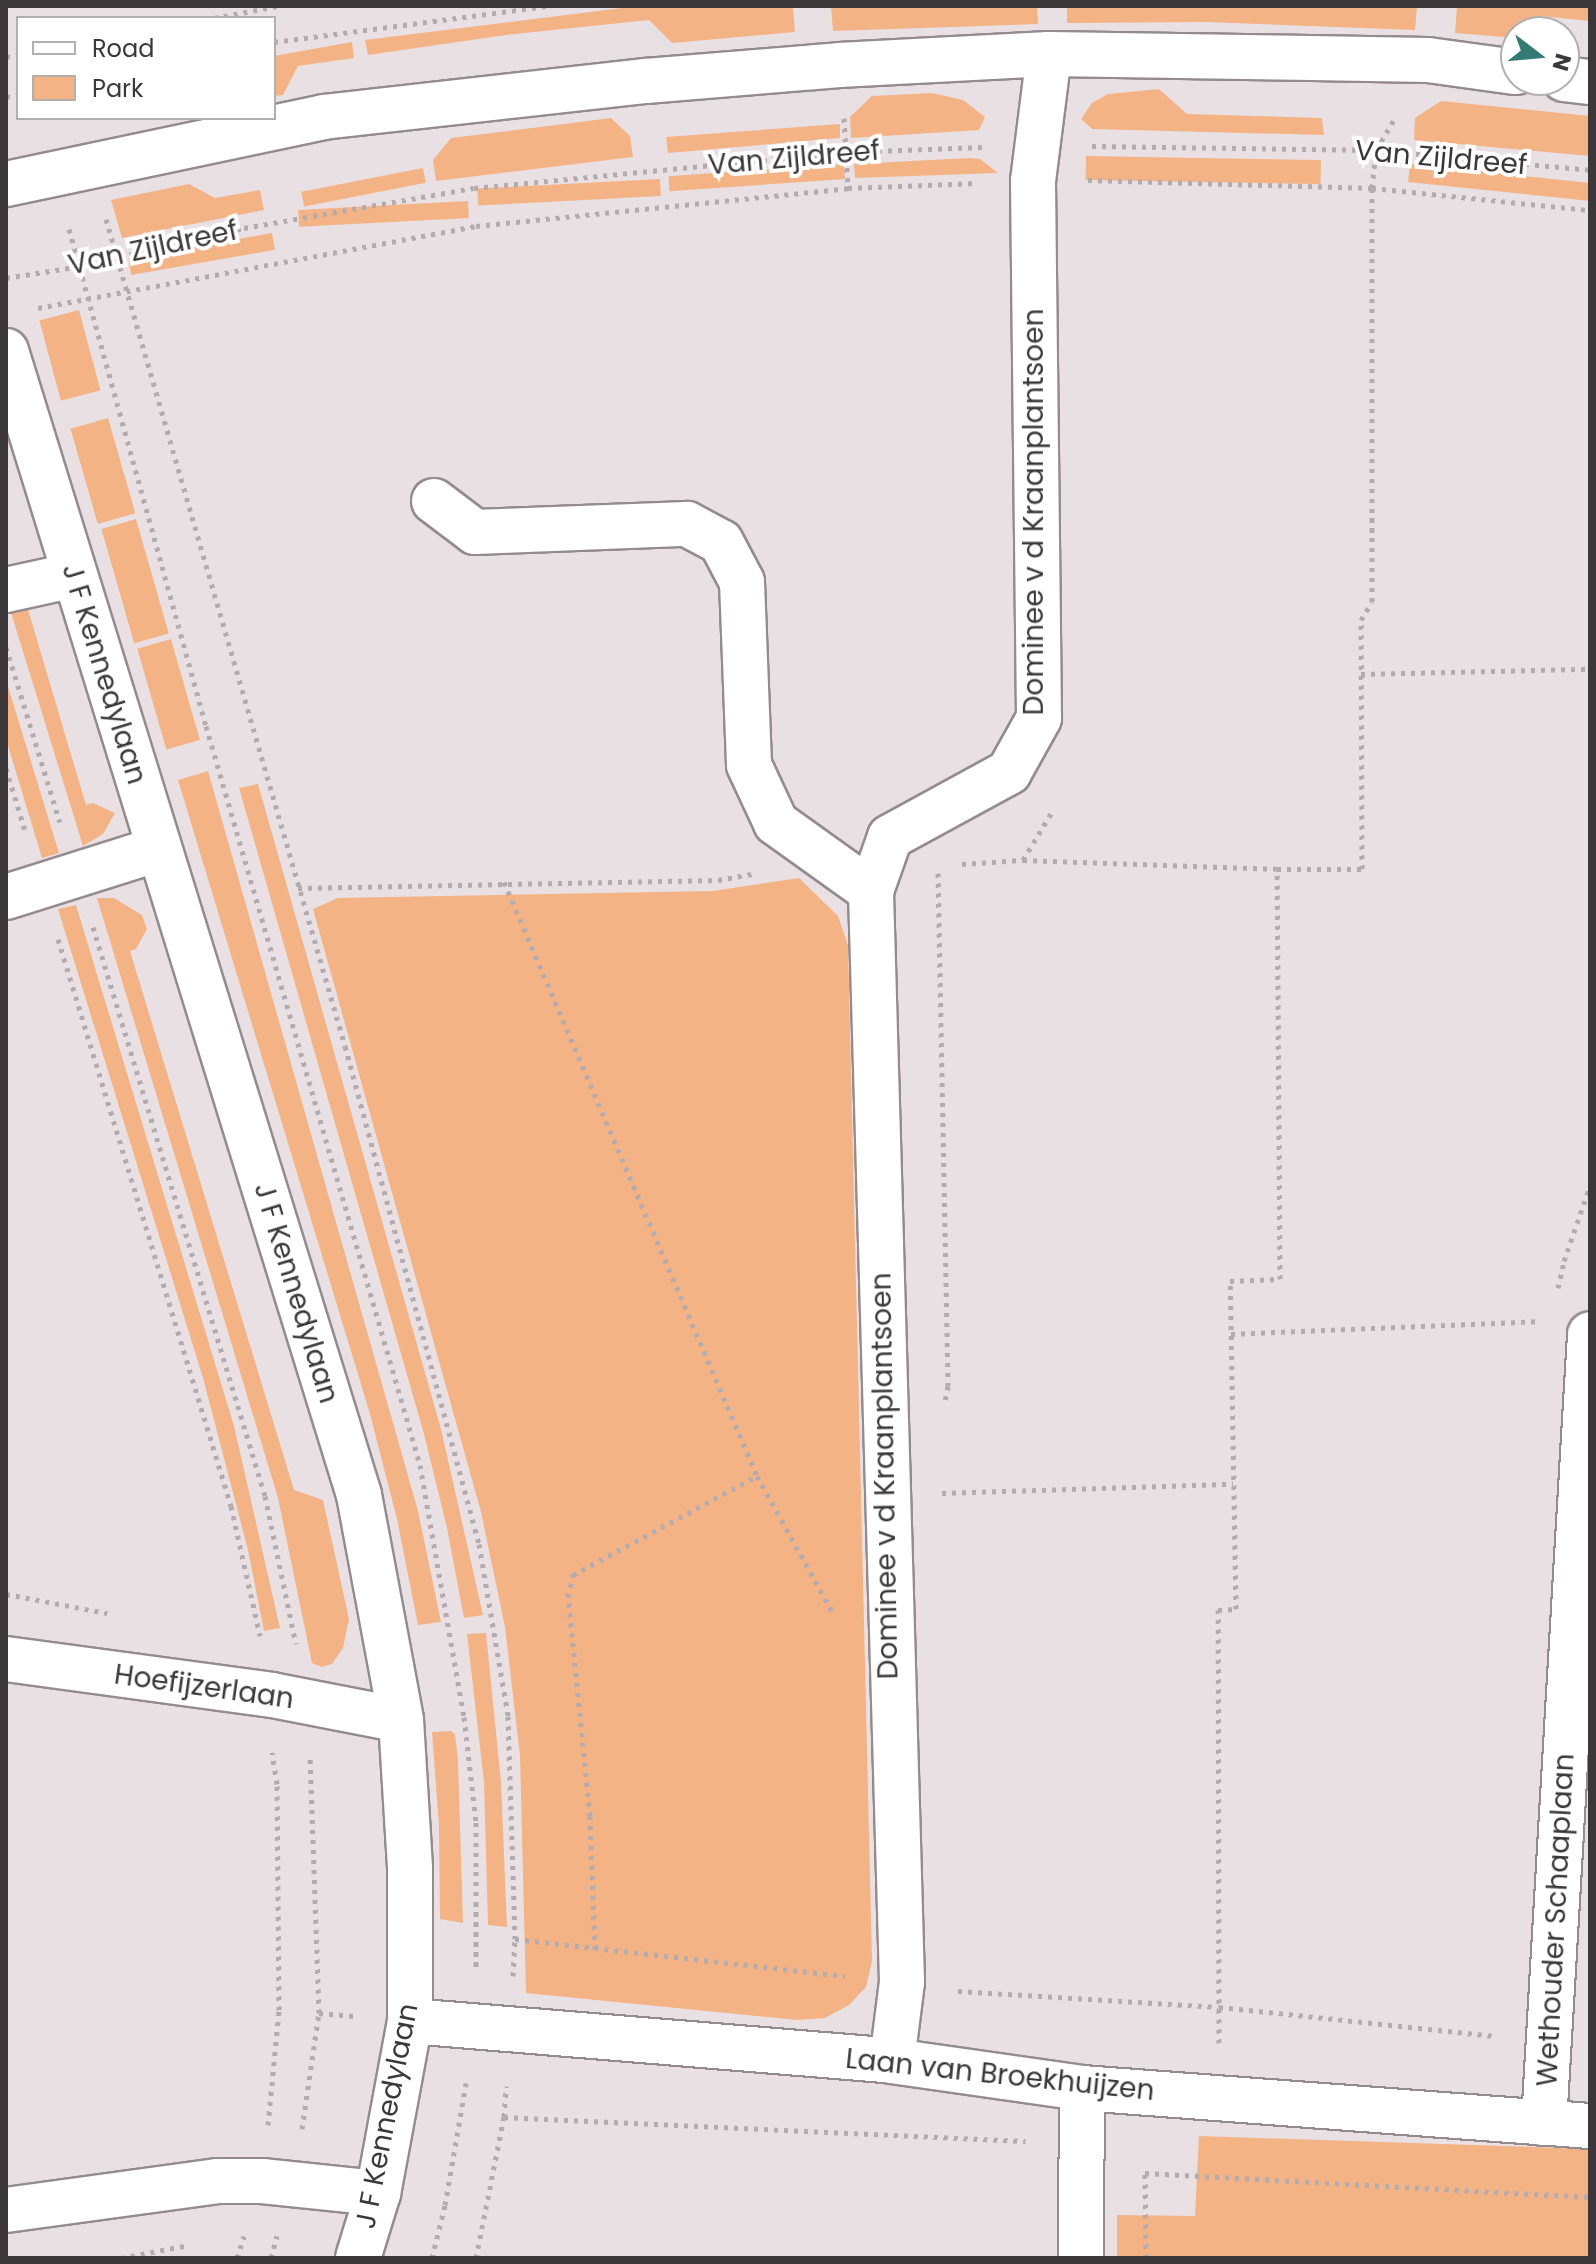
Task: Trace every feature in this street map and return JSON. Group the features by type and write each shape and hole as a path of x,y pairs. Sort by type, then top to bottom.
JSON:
{"street":[{"path":"6,184 323,117 646,81 839,65 1049,54 1428,60 1500,70"},
{"name":"Dominee v d Kraanplantsoen","path":"892,2061 902,1982 891,1708 871,891 890,837 1009,772 1039,718 1035,163 1049,54"},
{"name":"J F Kennedylaan","path":"6,351 359,1495 401,1720 410,1869 410,2021 378,2193 358,2258"},
{"path":"434,501 475,532 687,524 721,542 742,582 749,765 776,823 871,891"},
{"path":"6,590 74,575"},
{"path":"42,886 158,849"},
{"name":"Wethouder Schaaplaan","path":"1544,2123 1580,1341"},
{"name":"Hoefijzerlaan","path":"6,1659 290,1698 401,1720"},
{"name":"Laan van Broekhuijzen","path":"410,2021 892,2061 1082,2088 1590,2126"},
{"path":"1081,2258 1082,2088"},
{"path":"6,2210 217,2181 278,2182 378,2193"}],"path":[{"path":"225,16 278,6"},
{"path":"276,42 547,6"},
{"path":"839,65 848,152 848,188"},
{"path":"890,837 938,865 1023,860 1362,869 1361,620 1372,602 1372,188 1376,150"},
{"name":"Van Zijldreef","path":"6,278 244,228 474,188 848,152 1035,163 1376,150 1590,170"},
{"path":"34,309 476,226 848,188 1035,163 1372,188 1590,210"},
{"path":"91,166 345,1046 479,1544 508,1716 515,1939 504,2117 476,2258"},
{"path":"6,647 42,886 265,1496 290,1698 319,2013 278,2182"},
{"path":"1361,674 1590,669"},
{"path":"6,768 290,1698 269,1736 277,1784 279,2010 278,2182 271,2258"},
{"path":"1220,2098 1218,1610 1236,1609 1230,1281 1280,1279 1277,869"},
{"path":"298,888 718,880 762,873"},
{"path":"504,882 757,1476 836,1618"},
{"path":"1231,1334 1580,1341"},
{"path":"595,1949 590,1816 568,1597 573,1575 757,1476"},
{"path":"928,1493 1233,1484"},
{"path":"515,1939 902,1982 944,1990 1219,2007 1507,2037 1550,2037"},
{"path":"504,2117 1041,2141"},
{"path":"1146,2258 1145,2173 1590,2197"},
{"path":"229,2237 245,2234 237,2258"},
{"path":"121,2258 198,2243"}],"green space":[{"path":"638,6 793,6 795,32 672,43 649,20 506,35 368,55 365,40"},
{"path":"831,6 1037,6 1038,24 833,31"},
{"path":"1067,6 1417,6 1415,30 1206,22 1067,23"},
{"path":"1457,6 1590,6 1590,21 1580,20 1580,16 1500,16 1500,37 1455,33"},
{"path":"352,42 354,58 298,66 283,95 276,96 276,56"},
{"path":"1159,89 1187,114 1322,118 1324,135 1092,129 1081,119 1092,103 1108,94"},
{"path":"932,93 963,100 985,117 979,130 851,138 850,117 872,96"},
{"path":"1441,101 1590,116 1590,156 1414,140 1415,118"},
{"path":"611,118 630,136 633,157 436,181 433,160 451,138"},
{"path":"840,124 840,138 668,153 666,137"},
{"path":"1086,156 1321,160 1321,184 1086,180"},
{"path":"980,159 998,173 855,178 854,164"},
{"path":"844,164 845,179 669,191 668,176"},
{"path":"1410,164 1590,183 1588,201 1408,182"},
{"path":"423,168 426,183 304,206 301,192"},
{"path":"660,179 661,196 478,206 477,189"},
{"path":"189,184 215,198 260,190 264,210 122,238 111,200"},
{"path":"468,201 469,218 299,227 298,210"},
{"path":"272,233 275,250 131,275 128,258"},
{"path":"79,310 100,390 61,401 39,321"},
{"path":"108,418 135,513 98,524 71,429"},
{"path":"136,519 169,633 134,643 101,529"},
{"path":"9,606 27,606 86,805 93,803 115,813 103,834 83,846"},
{"path":"171,639 200,740 166,750 137,649"},
{"path":"6,680 59,853 42,858 6,739"},
{"path":"208,771 418,1511 441,1622 418,1625 397,1519 370,1414 178,780"},
{"path":"258,784 441,1429 483,1615 464,1618 447,1528 424,1434 239,788"},
{"path":"799,878 838,916 848,945 872,1961 866,1987 849,2005 825,2018 798,2020 526,1993 520,1756 505,1627 481,1512 313,909 338,898 713,891"},
{"path":"97,898 114,898 142,915 147,929 136,949 130,951 294,1490 323,1500 349,1619 343,1648 332,1664 322,1667 312,1663 278,1498"},
{"path":"76,905 234,1426 280,1628 264,1631 248,1550 203,1378 58,909"},
{"path":"486,1633 501,1782 507,1927 488,1925 484,1782 467,1634"},
{"path":"451,1731 455,1734 458,1760 463,1923 440,1919 439,1826 432,1732"},
{"path":"1199,2136 1590,2149 1590,2258 1117,2258 1117,2215 1195,2216"}]}
